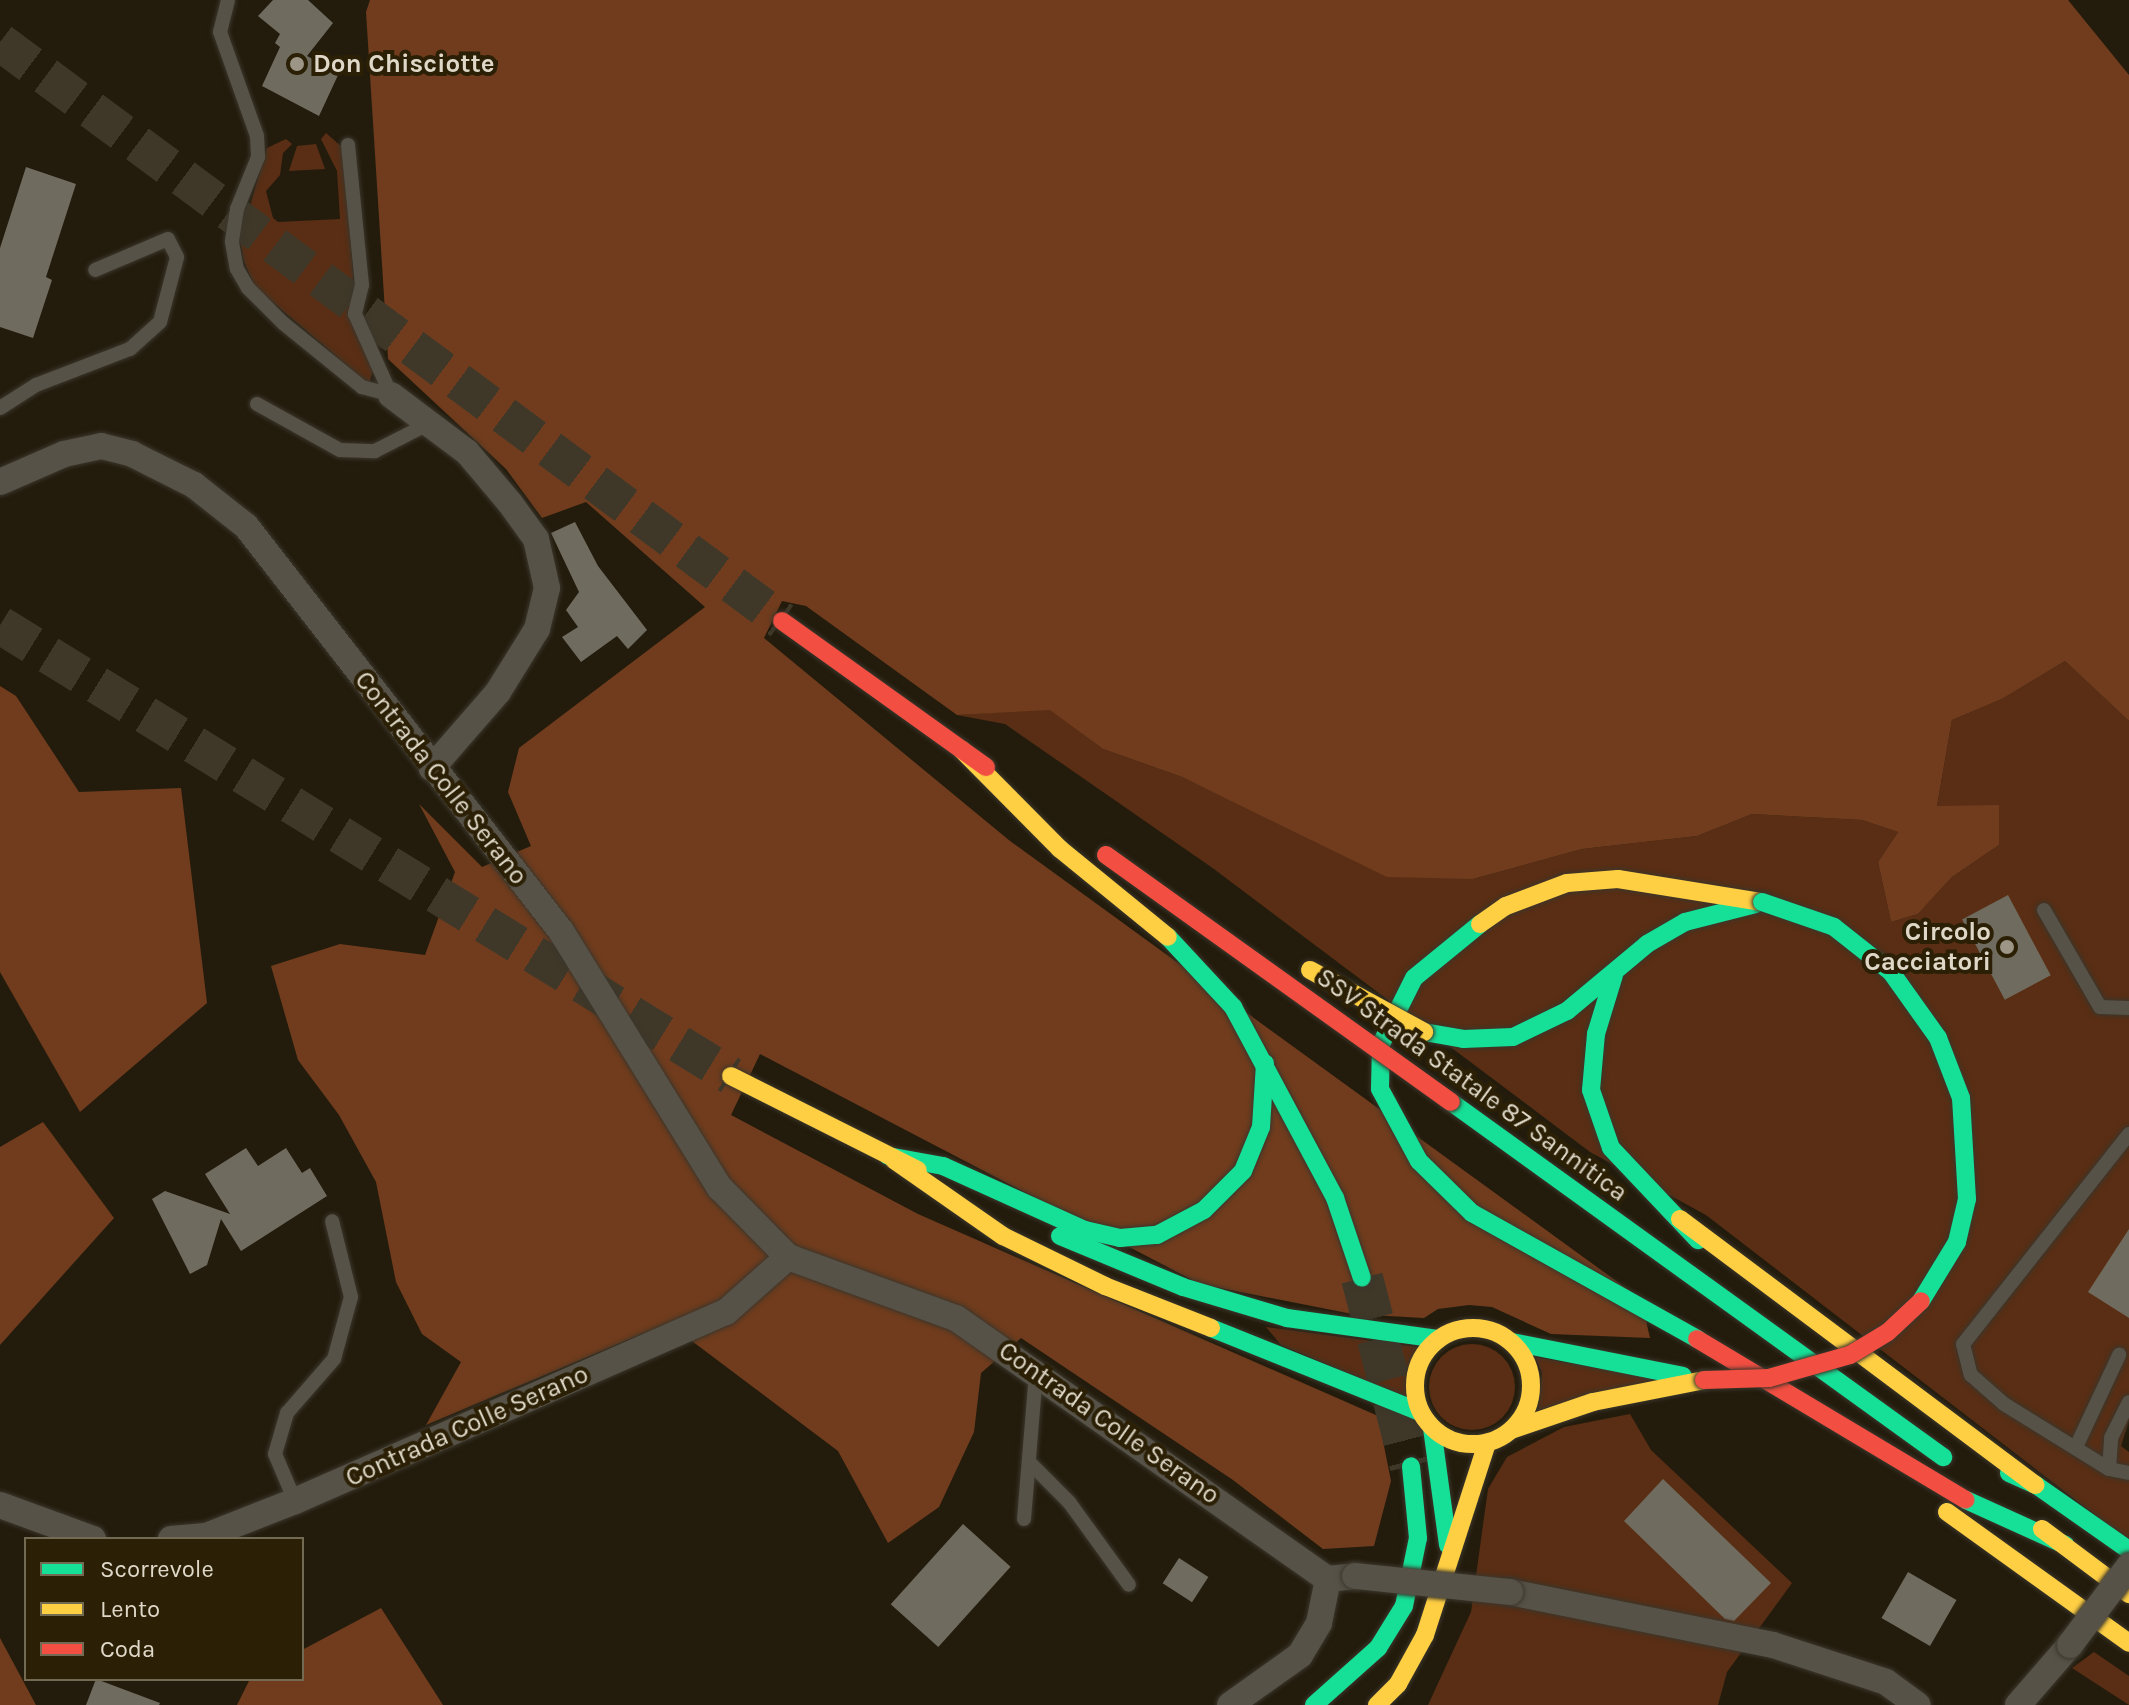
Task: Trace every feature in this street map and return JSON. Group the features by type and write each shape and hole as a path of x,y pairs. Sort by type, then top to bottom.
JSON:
{"main road":[{"path":"782,621 1070,829"},
{"path":"962,750 1060,849 1176,943 1233,1007 1335,1198 1362,1278"},
{"name":"SSV Strada Statale 87 Sannitica","path":"1219,910 1100,851 1787,1344 2129,1594"},
{"path":"1704,1380 1512,1342 1483,1328 1459,1329 1438,1339 1416,1373 1420,1412 1432,1428 1458,1443 1487,1443 1514,1429 1593,1402 1704,1380 1769,1378 1850,1355 1888,1332 1928,1294 1957,1242 1967,1199 1961,1098 1938,1038 1891,972 1834,927 1762,902 1618,879 1567,883 1506,906 1450,944 1414,978 1381,1044 1380,1089 1419,1161 1472,1213 1748,1368 1964,1499 2065,1545"},
{"path":"1298,962 1338,989 1424,1032 1463,1039 1513,1037 1567,1011 1614,975 1647,944 1685,922 1762,902"},
{"path":"1614,975 1596,1034 1591,1090 1611,1148 1680,1219 1787,1344"},
{"path":"888,1156 943,1166 1085,1230 1120,1238 1157,1235 1204,1210 1243,1171 1261,1127 1265,1063"},
{"path":"731,1076 888,1156 1183,1287 1287,1318 1438,1339"},
{"path":"888,1156 1003,1236 1105,1286 1420,1412"},
{"path":"1680,1219 2036,1485 2129,1550"},
{"path":"1512,1342 1530,1376 1525,1413 1514,1429"},
{"path":"1748,1368 2129,1643"},
{"path":"1886,1416 2036,1485"},
{"path":"1432,1428 1450,1568"},
{"path":"1377,1705 1398,1684 1425,1635 1450,1568 1487,1443"},
{"path":"1314,1705 1378,1648 1404,1606 1418,1538 1411,1466"}],"street":[{"path":"391,395 426,425 467,452 510,503 536,539 547,588 537,629 498,692 432,768"},
{"name":"Contrada Colle Serano","path":"0,482 64,454 101,446 132,454 194,485 246,526 561,931 720,1188 788,1257 956,1318 1036,1371 1328,1579"},
{"name":"Contrada Colle Serano","path":"194,1537 206,1536 295,1501 726,1312 788,1257"},
{"path":"0,1505 88,1537"},
{"path":"2018,1705 2070,1645 2129,1566"},
{"path":"1230,1705 1300,1655 1319,1623 1328,1579 1355,1576 1510,1592 1773,1645 1886,1682 1918,1705"}],"lane":[{"path":"228,0 220,32 257,136 258,157 237,209 232,242 237,269 248,288 283,323 362,387 391,395"},
{"path":"348,145 362,285 355,314 391,395"},
{"path":"0,408 36,385 130,349 160,322 177,257 168,239 95,270"},
{"path":"257,404 340,450 375,451 426,425"},
{"path":"2044,910 2100,1007 2129,1008"},
{"path":"2129,1134 1963,1344 1971,1375 2004,1404 2109,1469 2129,1473"},
{"path":"295,1501 275,1454 287,1413 334,1359 351,1297 332,1221"},
{"path":"2076,1447 2119,1355"},
{"path":"1024,1519 1031,1464 1036,1371"},
{"path":"2109,1469 2111,1438 2129,1402"},
{"path":"1031,1464 1069,1502 1129,1585"}],"shaded area":[{"path":"370,0 2068,0 2129,75 2129,721 2065,661 2002,699 1952,720 1937,806 1999,805 1999,845 1952,877 1918,914 1891,922 1878,862 1898,832 1862,820 1752,814 1697,836 1582,849 1473,879 1387,877 1182,777 1103,749 1050,710 957,715 806,606 782,601 764,638 1010,841 1641,1299 1650,1338 1551,1334 1492,1307 1469,1305 1438,1309 1424,1318 1352,1314 1200,1284 760,1054 731,1115 918,1214 1378,1416 1391,1481 1374,1546 1323,1549 1233,1480 1021,1338 981,1373 974,1432 939,1507 888,1543 838,1451 668,1323 426,1425 461,1362 422,1334 396,1282 376,1182 339,1115 298,1060 271,966 340,944 425,955 455,872 419,804 482,867 531,846 508,792 519,748 705,607 586,502 542,518 506,469 388,359 366,12"},
{"path":"326,133 343,148 354,286 350,316 373,371 369,384 255,287 244,261 240,240 267,148 286,139 292,144 283,153 280,175 266,191 273,218 278,222 340,219 337,171 321,139"},
{"path":"316,144 325,169 289,171 297,146"},
{"path":"2065,661 2129,721 2129,1420 2121,1446 2129,1452 2129,1541 1706,1215 1590,1152 1214,869 1005,724 957,715 1050,709 1103,749 1182,777 1327,846 1473,879 1582,849 1697,836 1752,814 1862,820 1898,832 1878,862 1891,922 1918,914 1952,877 1999,845 1937,806 1952,720 2002,699"},
{"path":"0,686 16,696 79,792 181,788 207,1003 80,1112 0,972"},
{"path":"43,1122 114,1218 0,1345 0,1147"},
{"path":"1266,1327 1417,1347 1406,1397 1281,1345"},
{"path":"1472,1344 1496,1351 1508,1363 1515,1387 1508,1411 1496,1423 1472,1430 1448,1423 1436,1411 1429,1387 1436,1363 1448,1351"},
{"path":"1535,1357 1657,1379 1538,1410 1542,1373"},
{"path":"1630,1414 1651,1450 1792,1583 1727,1672 1718,1705 1428,1705 1471,1612 1488,1489 1507,1457 1564,1427"},
{"path":"381,1608 443,1705 237,1705 249,1681 304,1681 304,1649"},
{"path":"0,1638 36,1705 0,1705"},
{"path":"2094,1652 2129,1676 2129,1705 2072,1668"}],"building":[{"name":"Don Chisciotte","path":"273,0 308,0 333,23 307,56 339,73 319,116 262,86 280,47 275,43 280,34 258,16"},
{"path":"26,167 76,184 46,277 52,280 33,338 0,327 0,248"},
{"path":"575,522 598,566 647,630 628,649 617,636 581,662 562,637 578,627 566,610 579,592 551,533"},
{"name":"Circolo Cacciatori","path":"2008,895 2051,975 2005,1000 1962,919"},
{"path":"246,1148 258,1166 286,1148 302,1173 310,1168 327,1196 241,1251 221,1219 207,1265 190,1274 152,1199 165,1191 230,1214 205,1174"},
{"path":"2129,1229 2129,1318 2088,1292"},
{"path":"1663,1479 1771,1583 1734,1621 1725,1619 1624,1521"},
{"path":"963,1524 1011,1567 938,1647 891,1604"},
{"path":"1179,1558 1208,1577 1192,1602 1163,1583"},
{"path":"1908,1572 1956,1600 1930,1646 1882,1618"},
{"path":"95,1681 160,1703 159,1705 86,1705"}],"tunnel":[{"path":"0,42 782,621"},
{"path":"0,625 731,1076"},
{"path":"1362,1278 1411,1466"}],"traffic: fast":[{"path":"1762,902 1834,927 1891,972 1938,1038 1961,1098 1967,1199 1957,1242 1921,1301"},
{"path":"1424,1032 1463,1039 1513,1037 1567,1011 1647,944 1685,922 1756,904"},
{"path":"1480,924 1414,978 1381,1044 1380,1089 1419,1161 1472,1213 1697,1339"},
{"path":"1168,937 1233,1007 1335,1198 1362,1278"},
{"path":"1614,975 1596,1034 1591,1090 1611,1148 1698,1240"},
{"path":"888,1156 943,1166 1085,1230 1120,1238 1157,1235 1204,1210 1243,1171 1261,1127 1265,1063"},
{"path":"1451,1102 1943,1457"},
{"path":"1060,1236 1183,1287 1287,1318 1438,1339"},
{"path":"1211,1328 1420,1412"},
{"path":"1512,1342 1683,1376"},
{"path":"1432,1428 1448,1545"},
{"path":"1314,1705 1378,1648 1404,1606 1418,1538 1411,1466"},
{"path":"2009,1473 2036,1485 2129,1550"},
{"path":"1966,1500 2065,1545"}],"traffic: slow":[{"path":"962,750 1060,849 1168,937"},
{"path":"1480,924 1506,906 1567,883 1618,879 1762,902"},
{"path":"1310,970 1424,1032"},
{"path":"731,1076 918,1170"},
{"path":"894,1160 1003,1236 1105,1286 1211,1328"},
{"path":"1680,1219 2036,1485"},
{"path":"1473,1328 1495,1332 1514,1345 1527,1364 1531,1386 1527,1408 1514,1427 1495,1440 1473,1444 1451,1440 1432,1427 1419,1408 1415,1386 1419,1364 1432,1345 1451,1332 1473,1328"},
{"path":"1514,1429 1593,1402 1704,1380"},
{"path":"1377,1705 1398,1684 1425,1635 1487,1443"},
{"path":"1947,1512 2129,1643"},
{"path":"2042,1529 2129,1594"}],"traffic: jam":[{"path":"782,621 986,767"},
{"path":"1106,855 1451,1102"},
{"path":"1704,1380 1769,1378 1850,1355 1888,1332 1921,1301"},
{"path":"1697,1339 1966,1500"}],"place":[{"name":"Don Chisciotte","path":"297,64"},
{"name":"Circolo Cacciatori","path":"2007,947"}]}
